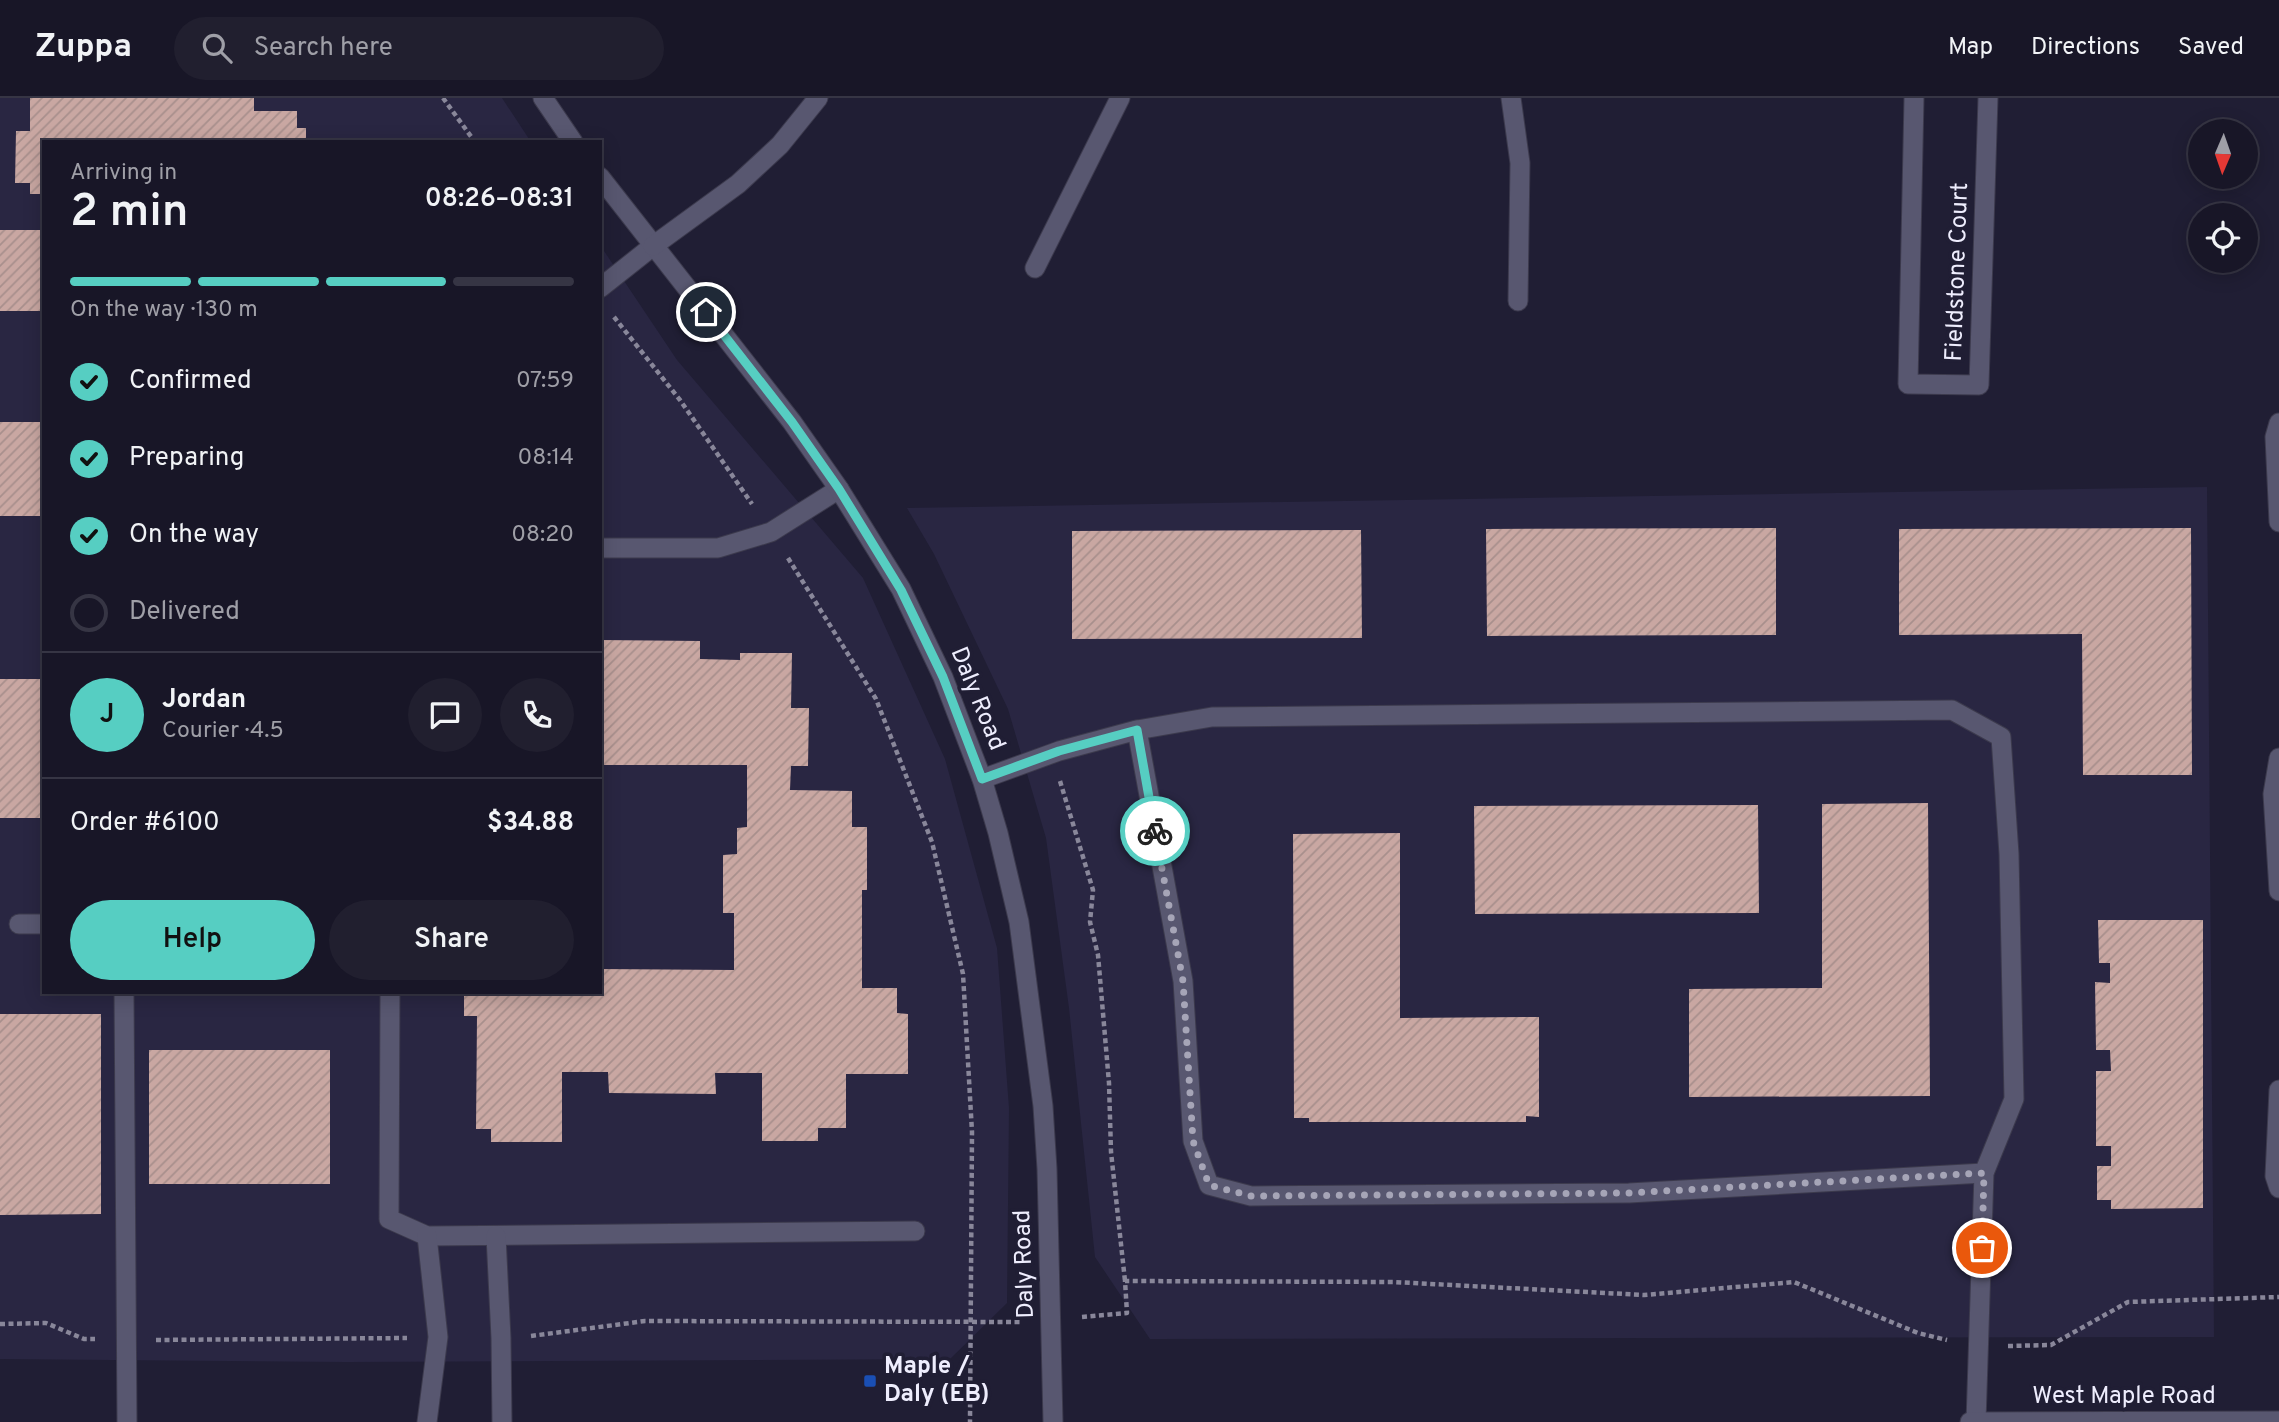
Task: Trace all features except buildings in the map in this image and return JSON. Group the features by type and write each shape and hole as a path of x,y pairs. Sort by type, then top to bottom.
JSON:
{"street":[{"path":"543,98 572,140"},
{"path":"602,286 738,184 780,145 818,98"},
{"path":"1035,268 1120,98"},
{"path":"1511,98 1520,163 1518,300"},
{"name":"Fieldstone Court","path":"1914,98 1908,384 1979,385 1988,98"},
{"name":"Daly Road","path":"602,180 792,422 839,489 901,590 943,677 982,779 998,833 1018,922 1043,1106 1053,1422"},
{"path":"2279,423 2275,437 2279,522"},
{"path":"602,548 718,548 771,532 839,489"},
{"path":"982,779 1059,751 1137,730 1212,718 1952,710 2001,737 2009,854 2014,1100 1984,1173 1976,1422"},
{"path":"1137,730 1183,981 1193,1141 1209,1185 1251,1196 1629,1193 1984,1173"},
{"path":"2279,758 2273,794 2279,891"},
{"path":"19,924 42,924"},
{"path":"124,994 127,1422"},
{"path":"390,994 389,1219 427,1236 915,1231"},
{"path":"2279,1090 2275,1176 2279,1188"},
{"path":"427,1236 438,1337 427,1422"},
{"path":"496,1236 502,1422"},
{"name":"West Maple Road","path":"1970,1422 2279,1421"}],"path":[{"path":"443,98 474,140"},
{"path":"608,310 680,400 771,532 876,699 932,842 963,974 972,1132 970,1422"},
{"path":"1059,751 1061,786 1093,890 1090,922 1098,955 1109,1083 1111,1152 1127,1313 1113,1315"},
{"path":"1125,1281 1393,1282 1644,1295 1794,1282 1918,1333 1978,1348 2052,1345 2128,1302 2279,1297"}],"shaded area":[{"path":"0,98 502,98 530,140 42,140 42,994 602,994 602,248 677,360 863,578 945,759 997,948 1009,1108 1007,1303 950,1359 346,1362 0,1359"},
{"path":"2207,487 2214,1337 1150,1339 1095,1257 1069,1008 1046,838 1008,709 934,554 907,508"}],"way so far":[{"path":"1155,831 1183,981 1193,1141 1209,1185 1251,1196 1629,1193 1984,1173 1982,1248"}],"place":[{"name":"Maple / Daly (EB)","path":"870,1381"}],"route":[{"path":"706,312 792,422 839,489 901,590 943,677 982,779 1059,751 1137,730 1155,831"}]}
